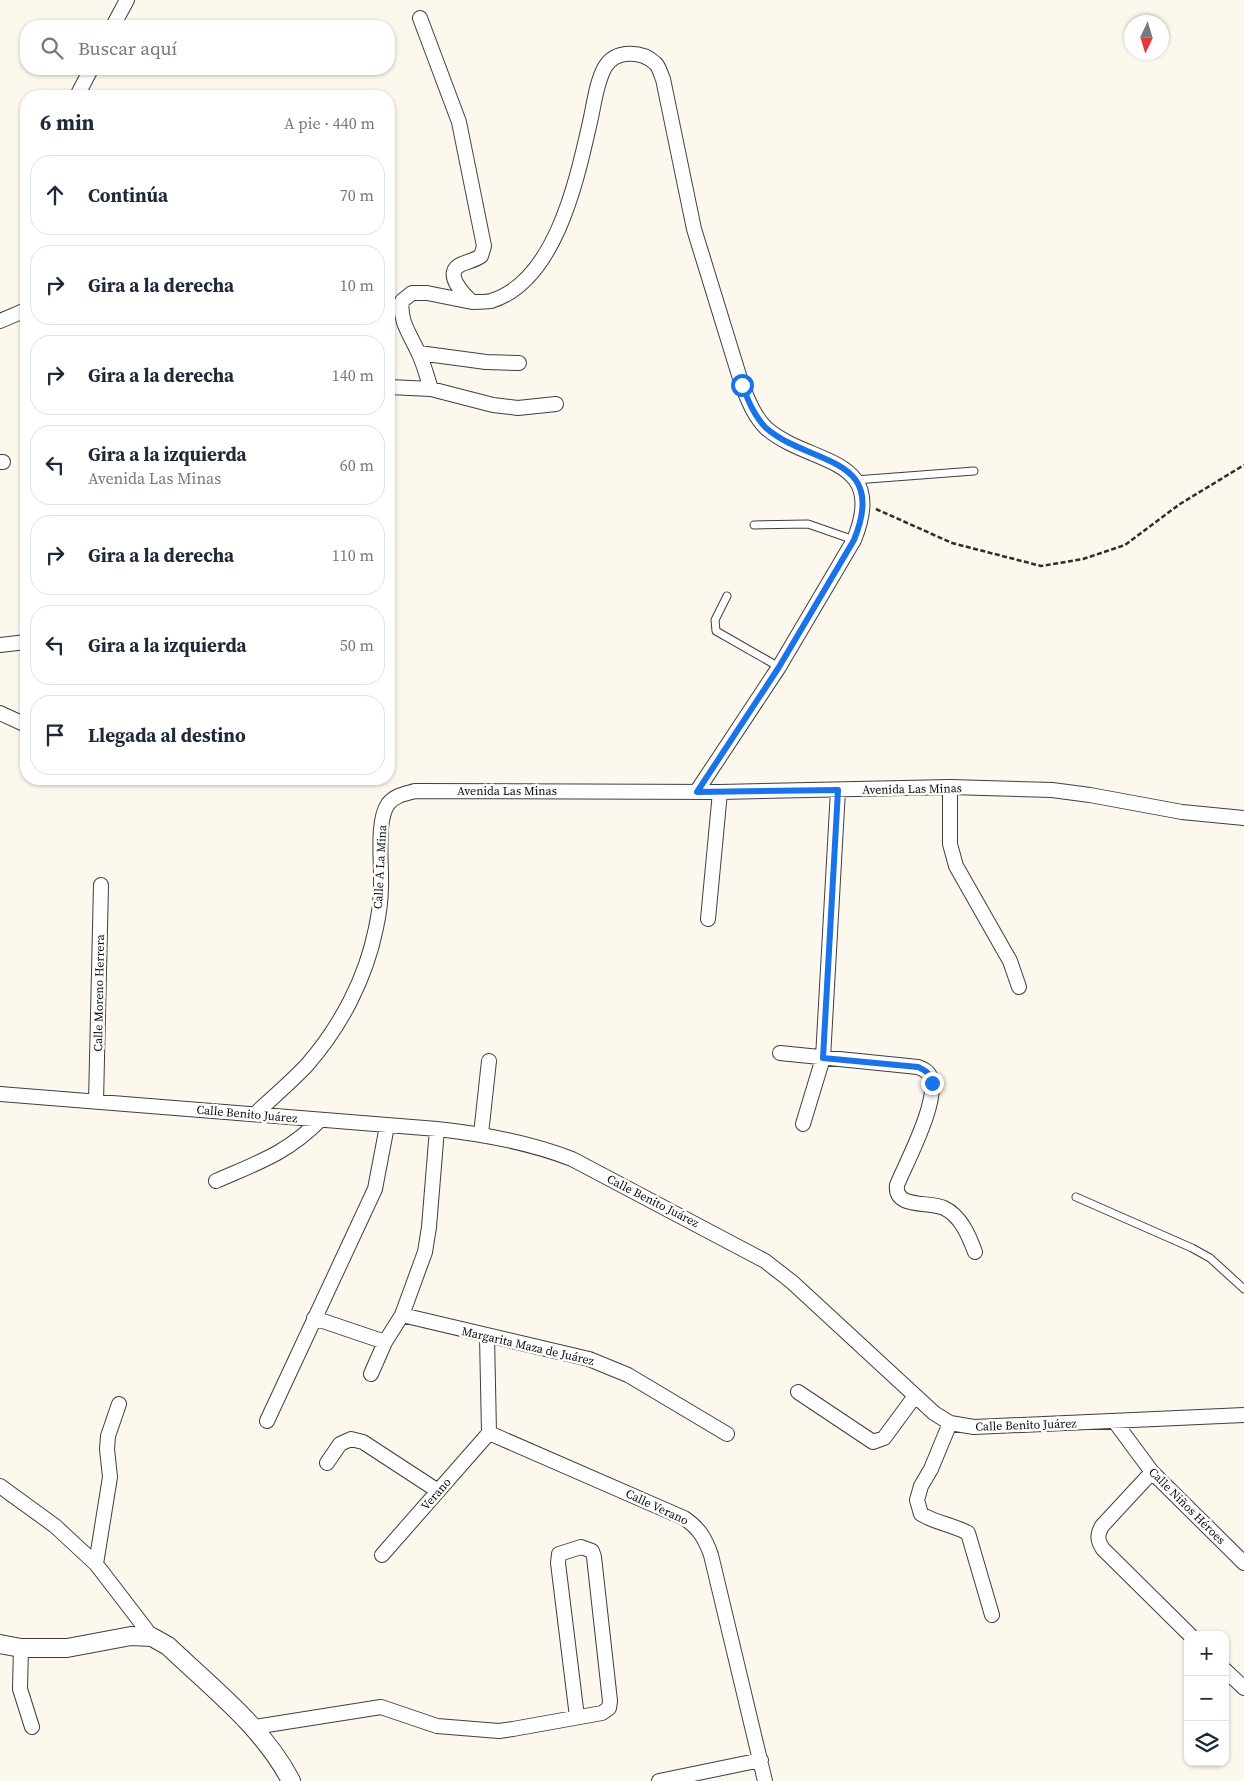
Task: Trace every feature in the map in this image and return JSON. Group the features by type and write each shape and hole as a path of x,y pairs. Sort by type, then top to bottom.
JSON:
{"street":[{"path":"116,20 127,0"},
{"path":"420,18 460,122 484,246 481,256 460,264 455,270 454,278 458,287 472,302"},
{"path":"431,390 419,353 405,327 400,312 402,301 412,293 427,292 472,302 491,301 517,286 538,266 552,241 569,200 605,66 620,55 638,53 656,63 663,79 694,229 742,385 752,410 766,427 785,440 838,463 855,480 864,504 861,522 854,540 779,667 697,792"},
{"path":"81,90 89,75"},
{"path":"0,321 20,313"},
{"path":"419,353 486,362 519,363"},
{"path":"395,387 431,390 493,405 518,408 556,404"},
{"path":"0,645 20,643"},
{"path":"0,713 20,721"},
{"path":"950,787 950,844 956,866 1010,961 1019,987"},
{"name":"Avenida Las Minas","path":"399,795 415,791 720,792 950,787 1052,790 1090,794 1182,812 1244,818"},
{"path":"803,1124 823,1058 838,790"},
{"path":"708,919 720,792"},
{"name":"Calle A La Mina","path":"255,1114 306,1065 328,1037 352,998 365,965 376,928 381,888 382,819 388,804 399,795"},
{"name":"Calle Moreno Herrera","path":"96,1102 102,885"},
{"path":"780,1053 918,1067 925,1070 930,1076 930,1103 926,1119 897,1185 896,1192 899,1198 905,1201 944,1208 957,1218 968,1235 975,1252"},
{"path":"481,1134 489,1061"},
{"name":"Calle Benito Juárez","path":"0,1094 437,1129 481,1134 540,1147 572,1159 764,1261 792,1282 934,1413 950,1423 974,1427 1244,1416"},
{"path":"216,1181 280,1153 300,1140 320,1120"},
{"path":"267,1421 375,1189 387,1126"},
{"path":"371,1374 384,1342 402,1315 425,1252 430,1227 437,1129"},
{"name":"Margarita Maza de Juárez","path":"402,1315 589,1358 628,1375 727,1434"},
{"path":"314,1318 384,1342"},
{"path":"487,1336 489,1433"},
{"path":"798,1392 873,1442 884,1438 915,1396"},
{"path":"96,1564 110,1477 107,1449 108,1436 119,1404"},
{"name":"Calle Niños Héroes","path":"1115,1422 1152,1472 1244,1563"},
{"path":"950,1423 931,1469 921,1486 917,1500 921,1514 931,1520 956,1527 968,1533 992,1615"},
{"name":"Verano","path":"382,1556 489,1433"},
{"name":"Calle Verano","path":"489,1433 684,1518 696,1526 705,1539 711,1555 765,1781"},
{"path":"327,1463 340,1444 351,1439 363,1442 438,1491"},
{"path":"1152,1472 1102,1526 1098,1534 1098,1542 1186,1631"},
{"path":"0,1486 55,1526 96,1564 152,1637 168,1646 254,1727 291,1781"},
{"path":"254,1727 381,1707 437,1726 499,1731 602,1713 608,1708 610,1701 594,1557 592,1551 581,1546 559,1554 577,1717"},
{"path":"0,1644 21,1648 67,1648 131,1636 152,1637"},
{"path":"21,1648 20,1689 32,1727"},
{"path":"1229,1674 1244,1688"},
{"path":"659,1781 679,1779 761,1760"}],"lane":[{"path":"855,480 974,470"},
{"path":"754,525 808,524 854,540"},
{"path":"727,596 715,620 716,631 779,667"},
{"path":"1076,1197 1192,1248 1210,1258 1244,1289"}],"path":[{"path":"864,504 952,543 1041,566 1083,559 1125,545 1180,504 1244,465"}],"route":[{"path":"742,385 752,410 766,427 785,440 838,463 855,480 864,504 861,522 854,540 779,667 697,792 838,790 823,1058 918,1067 925,1070 930,1076 932,1083"}]}
